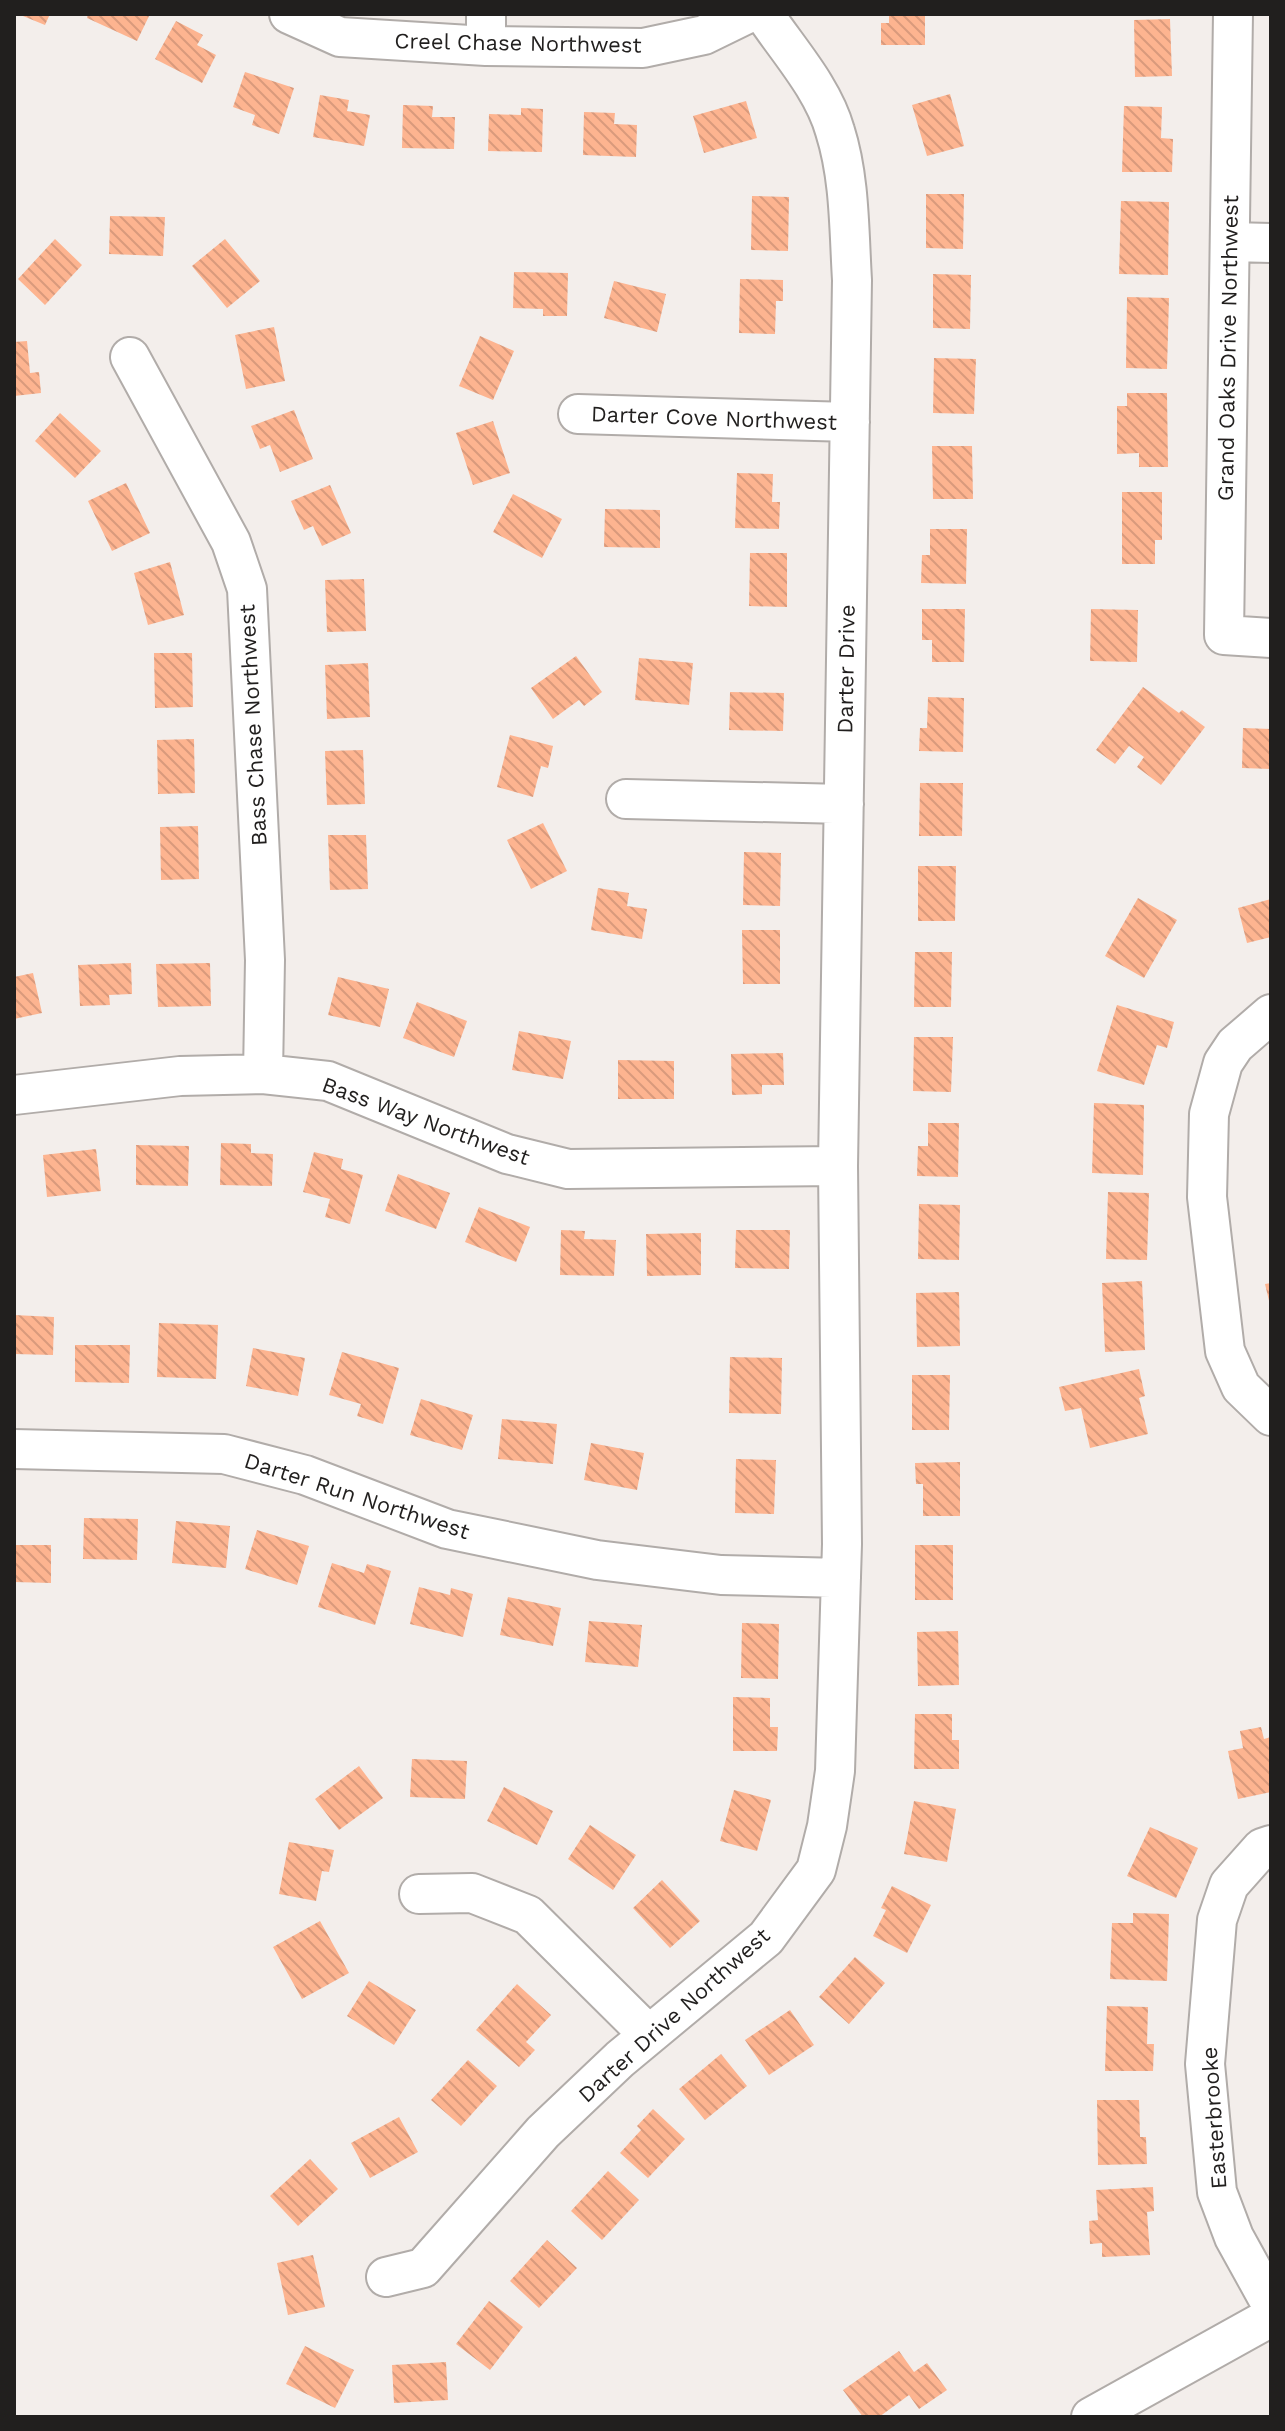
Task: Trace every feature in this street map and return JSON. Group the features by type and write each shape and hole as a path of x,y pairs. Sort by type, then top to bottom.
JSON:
{"street":[{"name":"Creel Chase Northwest","path":"289,14 340,37 486,30 643,48 704,35 747,14"},
{"name":"Darter Drive","path":"764,14 822,99 835,129 844,172 852,280 838,1166 840,1345"},
{"name":"Grand Oaks Drive Northwest","path":"1233,14 1224,635 1271,638"},
{"path":"1230,242 1271,243"},
{"name":"Bass Chase Northwest","path":"130,357 231,542 247,589 265,960 263,1074"},
{"name":"Darter Cove Northwest","path":"578,414 850,422"},
{"path":"626,799 844,804"},
{"path":"1271,1014 1235,1045 1223,1063 1209,1114 1207,1197 1225,1351 1241,1387 1271,1416"},
{"name":"Bass Way Northwest","path":"14,1095 180,1076 263,1074 328,1081 507,1154 568,1169 612,1171 838,1166"},
{"name":"Darter Drive Northwest","path":"386,2277 423,2268 543,2132 649,2035 766,1938 816,1870 827,1826 835,1771 841,1578 840,1345"},
{"name":"Darter Run Northwest","path":"14,1449 224,1454 305,1475 447,1529 597,1560 721,1575 841,1578"},
{"name":"Easterbrooke","path":"1271,1845 1262,1848 1229,1885 1217,1920 1205,2064 1217,2192 1234,2237 1271,2304"},
{"path":"419,1894 472,1893 528,1915 649,2035"},
{"path":"1091,2417 1271,2317"}],"building":[{"path":"18,14 50,14 45,25"},
{"path":"88,14 150,14 137,41 87,18"},
{"path":"889,14 925,14 925,45 881,45 881,23 889,23"},
{"path":"1170,19 1172,76 1135,77 1134,20"},
{"path":"176,21 203,35 197,45 216,55 202,83 155,59"},
{"path":"245,72 294,88 279,134 252,125 255,115 233,107"},
{"path":"950,94 964,146 927,156 912,105"},
{"path":"320,95 349,100 347,111 370,115 364,146 313,137"},
{"path":"746,101 757,138 704,153 693,116"},
{"path":"403,105 433,106 432,117 455,117 454,149 402,148"},
{"path":"1124,106 1162,107 1161,138 1173,139 1172,172 1122,172"},
{"path":"521,108 543,109 542,152 488,151 489,114 521,115"},
{"path":"584,112 615,113 614,124 637,125 636,157 583,155"},
{"path":"926,194 964,194 963,249 926,248"},
{"path":"752,196 789,197 788,251 751,250"},
{"path":"1121,201 1169,202 1168,275 1119,274"},
{"path":"110,216 165,217 163,256 109,254"},
{"path":"55,239 82,265 45,305 18,279"},
{"path":"225,239 260,281 227,308 192,266"},
{"path":"514,272 568,273 567,316 543,316 543,309 513,308"},
{"path":"933,274 971,275 970,329 933,328"},
{"path":"740,279 783,280 783,301 776,301 775,334 739,333"},
{"path":"614,281 666,294 657,332 604,318"},
{"path":"1127,297 1169,298 1167,369 1126,368"},
{"path":"274,327 285,381 246,389 235,335"},
{"path":"480,336 514,351 493,400 459,386"},
{"path":"27,341 30,373 39,372 41,393 14,396 14,342"},
{"path":"934,358 976,359 974,414 933,413"},
{"path":"1127,393 1167,393 1168,467 1139,467 1139,453 1117,454 1117,406 1127,406"},
{"path":"294,410 313,459 280,472 270,445 260,449 251,426"},
{"path":"60,413 101,451 75,478 35,441"},
{"path":"493,421 510,473 473,485 456,433"},
{"path":"932,446 972,446 973,499 933,499"},
{"path":"737,473 773,474 772,502 780,502 779,529 735,528"},
{"path":"126,483 150,533 112,551 88,501"},
{"path":"330,485 351,533 322,546 313,526 304,530 291,501"},
{"path":"1122,492 1162,492 1162,540 1155,540 1155,564 1122,564"},
{"path":"513,494 562,519 542,558 493,532"},
{"path":"605,509 660,510 660,548 604,547"},
{"path":"930,529 967,529 966,584 921,583 922,555 930,555"},
{"path":"750,553 787,553 787,607 749,606"},
{"path":"170,562 184,615 148,625 134,573"},
{"path":"364,579 366,631 327,632 325,580"},
{"path":"922,609 965,609 964,662 932,662 932,640 922,640"},
{"path":"1091,609 1138,610 1137,662 1090,661"},
{"path":"154,653 192,653 193,707 155,708"},
{"path":"576,656 602,692 584,706 579,700 553,719 531,688"},
{"path":"639,658 693,663 689,705 635,700"},
{"path":"368,663 370,717 327,719 325,665"},
{"path":"1143,687 1205,727 1161,785 1137,767 1144,757 1129,746 1115,764 1096,750"},
{"path":"730,692 784,693 783,731 729,730"},
{"path":"928,697 964,698 963,752 919,751 920,728 927,728"},
{"path":"1243,728 1271,729 1271,769 1242,768"},
{"path":"510,735 553,746 548,768 541,766 533,797 497,787"},
{"path":"194,739 195,793 158,794 157,740"},
{"path":"363,750 365,804 327,805 325,751"},
{"path":"920,783 963,783 962,836 919,836"},
{"path":"543,823 567,871 531,889 507,840"},
{"path":"198,826 199,879 161,880 160,827"},
{"path":"328,835 366,835 368,889 330,890"},
{"path":"744,852 781,853 780,906 743,905"},
{"path":"918,866 956,866 955,921 918,921"},
{"path":"598,888 629,893 627,906 647,909 642,939 591,930"},
{"path":"1138,898 1177,920 1144,978 1105,956"},
{"path":"1271,899 1271,937 1247,943 1238,908"},
{"path":"742,930 780,930 780,984 743,984"},
{"path":"915,952 952,952 951,1007 914,1007"},
{"path":"131,963 132,994 109,995 110,1005 80,1006 78,965"},
{"path":"210,963 211,1006 158,1007 156,964"},
{"path":"33,973 42,1013 14,1019 14,977"},
{"path":"338,977 389,989 380,1027 328,1015"},
{"path":"417,1002 467,1021 454,1057 403,1038"},
{"path":"1117,1005 1174,1022 1167,1048 1157,1045 1144,1085 1097,1071"},
{"path":"519,1031 571,1041 563,1079 512,1070"},
{"path":"914,1037 953,1037 951,1092 913,1091"},
{"path":"783,1053 784,1085 762,1085 762,1094 732,1095 731,1054"},
{"path":"618,1060 674,1061 674,1099 618,1099"},
{"path":"1094,1103 1144,1105 1143,1175 1092,1173"},
{"path":"928,1123 959,1123 958,1177 917,1176 918,1146 928,1146"},
{"path":"221,1143 251,1144 251,1153 273,1154 272,1186 220,1185"},
{"path":"136,1145 189,1146 188,1186 136,1185"},
{"path":"96,1149 101,1191 47,1197 43,1155"},
{"path":"314,1152 343,1159 341,1169 363,1175 350,1224 325,1217 330,1199 303,1192"},
{"path":"398,1174 450,1193 436,1229 385,1211"},
{"path":"1108,1192 1149,1193 1147,1260 1106,1259"},
{"path":"919,1204 960,1205 959,1260 918,1259"},
{"path":"479,1207 530,1227 516,1262 465,1242"},
{"path":"561,1230 585,1231 584,1239 616,1240 614,1276 560,1275"},
{"path":"736,1230 790,1230 789,1269 735,1268"},
{"path":"701,1233 701,1275 647,1276 646,1234"},
{"path":"1142,1281 1145,1350 1105,1352 1102,1283"},
{"path":"1271,1283 1271,1304 1270,1305 1265,1284"},
{"path":"959,1292 960,1346 917,1347 916,1293"},
{"path":"14,1315 54,1317 53,1355 14,1354"},
{"path":"159,1323 218,1325 216,1379 157,1377"},
{"path":"75,1345 130,1345 129,1383 75,1382"},
{"path":"253,1348 305,1358 298,1396 246,1386"},
{"path":"342,1352 399,1368 383,1424 357,1416 361,1404 329,1395"},
{"path":"730,1357 782,1358 781,1414 729,1413"},
{"path":"1139,1369 1145,1396 1139,1398 1148,1434 1090,1448 1081,1408 1065,1411 1059,1387"},
{"path":"912,1375 950,1375 949,1430 912,1430"},
{"path":"421,1399 473,1415 462,1450 410,1435"},
{"path":"502,1419 557,1424 553,1464 498,1459"},
{"path":"591,1443 644,1453 637,1490 584,1480"},
{"path":"736,1459 776,1460 774,1514 735,1513"},
{"path":"960,1462 960,1516 923,1516 923,1484 916,1484 915,1463"},
{"path":"84,1518 138,1519 137,1560 83,1559"},
{"path":"176,1521 230,1526 226,1568 172,1563"},
{"path":"257,1530 309,1546 297,1585 245,1569"},
{"path":"14,1545 51,1545 51,1583 14,1582"},
{"path":"915,1545 953,1545 953,1600 915,1600"},
{"path":"332,1563 364,1573 367,1564 391,1571 375,1625 318,1607"},
{"path":"419,1587 450,1595 451,1588 473,1594 463,1637 410,1624"},
{"path":"508,1597 561,1608 553,1646 500,1635"},
{"path":"589,1621 642,1625 638,1667 585,1662"},
{"path":"742,1623 779,1624 778,1679 741,1678"},
{"path":"958,1631 959,1685 918,1686 917,1632"},
{"path":"733,1697 770,1698 770,1727 778,1727 777,1751 733,1751"},
{"path":"915,1714 952,1714 952,1740 959,1740 959,1769 914,1769"},
{"path":"1261,1727 1264,1739 1271,1737 1271,1792 1238,1799 1228,1751 1243,1748 1240,1731"},
{"path":"412,1759 467,1761 465,1799 410,1797"},
{"path":"359,1766 383,1798 339,1830 315,1799"},
{"path":"504,1787 553,1811 537,1845 487,1821"},
{"path":"734,1790 771,1800 757,1851 720,1841"},
{"path":"914,1801 956,1809 947,1862 904,1854"},
{"path":"590,1825 636,1855 613,1890 568,1859"},
{"path":"1150,1827 1198,1848 1176,1898 1127,1876"},
{"path":"289,1842 334,1850 329,1872 322,1871 316,1901 279,1894"},
{"path":"662,1880 700,1921 670,1948 633,1908"},
{"path":"892,1886 931,1905 907,1953 873,1936 886,1910 881,1908"},
{"path":"1133,1913 1169,1914 1167,1981 1110,1979 1112,1923 1133,1923"},
{"path":"320,1921 349,1973 302,1999 273,1947"},
{"path":"855,1957 885,1983 849,2024 819,1997"},
{"path":"369,1981 416,2010 394,2045 347,2016"},
{"path":"517,1984 551,2015 526,2042 535,2050 519,2067 476,2030"},
{"path":"1107,2006 1148,2007 1147,2044 1154,2044 1153,2071 1105,2071"},
{"path":"790,2010 814,2045 769,2075 745,2040"},
{"path":"721,2054 747,2086 705,2120 679,2089"},
{"path":"468,2060 497,2086 461,2126 431,2100"},
{"path":"1097,2100 1139,2100 1140,2137 1146,2137 1147,2164 1098,2165"},
{"path":"653,2109 685,2139 648,2178 620,2153 641,2130 637,2126"},
{"path":"399,2117 418,2152 370,2178 351,2143"},
{"path":"310,2159 338,2189 298,2226 270,2196"},
{"path":"608,2171 639,2200 602,2240 571,2211"},
{"path":"1153,2187 1154,2211 1147,2212 1150,2255 1102,2257 1102,2243 1090,2244 1089,2221 1098,2220 1096,2190"},
{"path":"547,2240 577,2268 539,2308 510,2281"},
{"path":"313,2255 325,2307 288,2315 277,2263"},
{"path":"489,2301 523,2327 490,2370 456,2344"},
{"path":"305,2346 354,2370 335,2408 286,2384"},
{"path":"899,2351 914,2372 927,2363 947,2390 919,2409 909,2395 879,2417 863,2417 843,2390"},
{"path":"446,2362 448,2400 394,2403 392,2365"}]}
